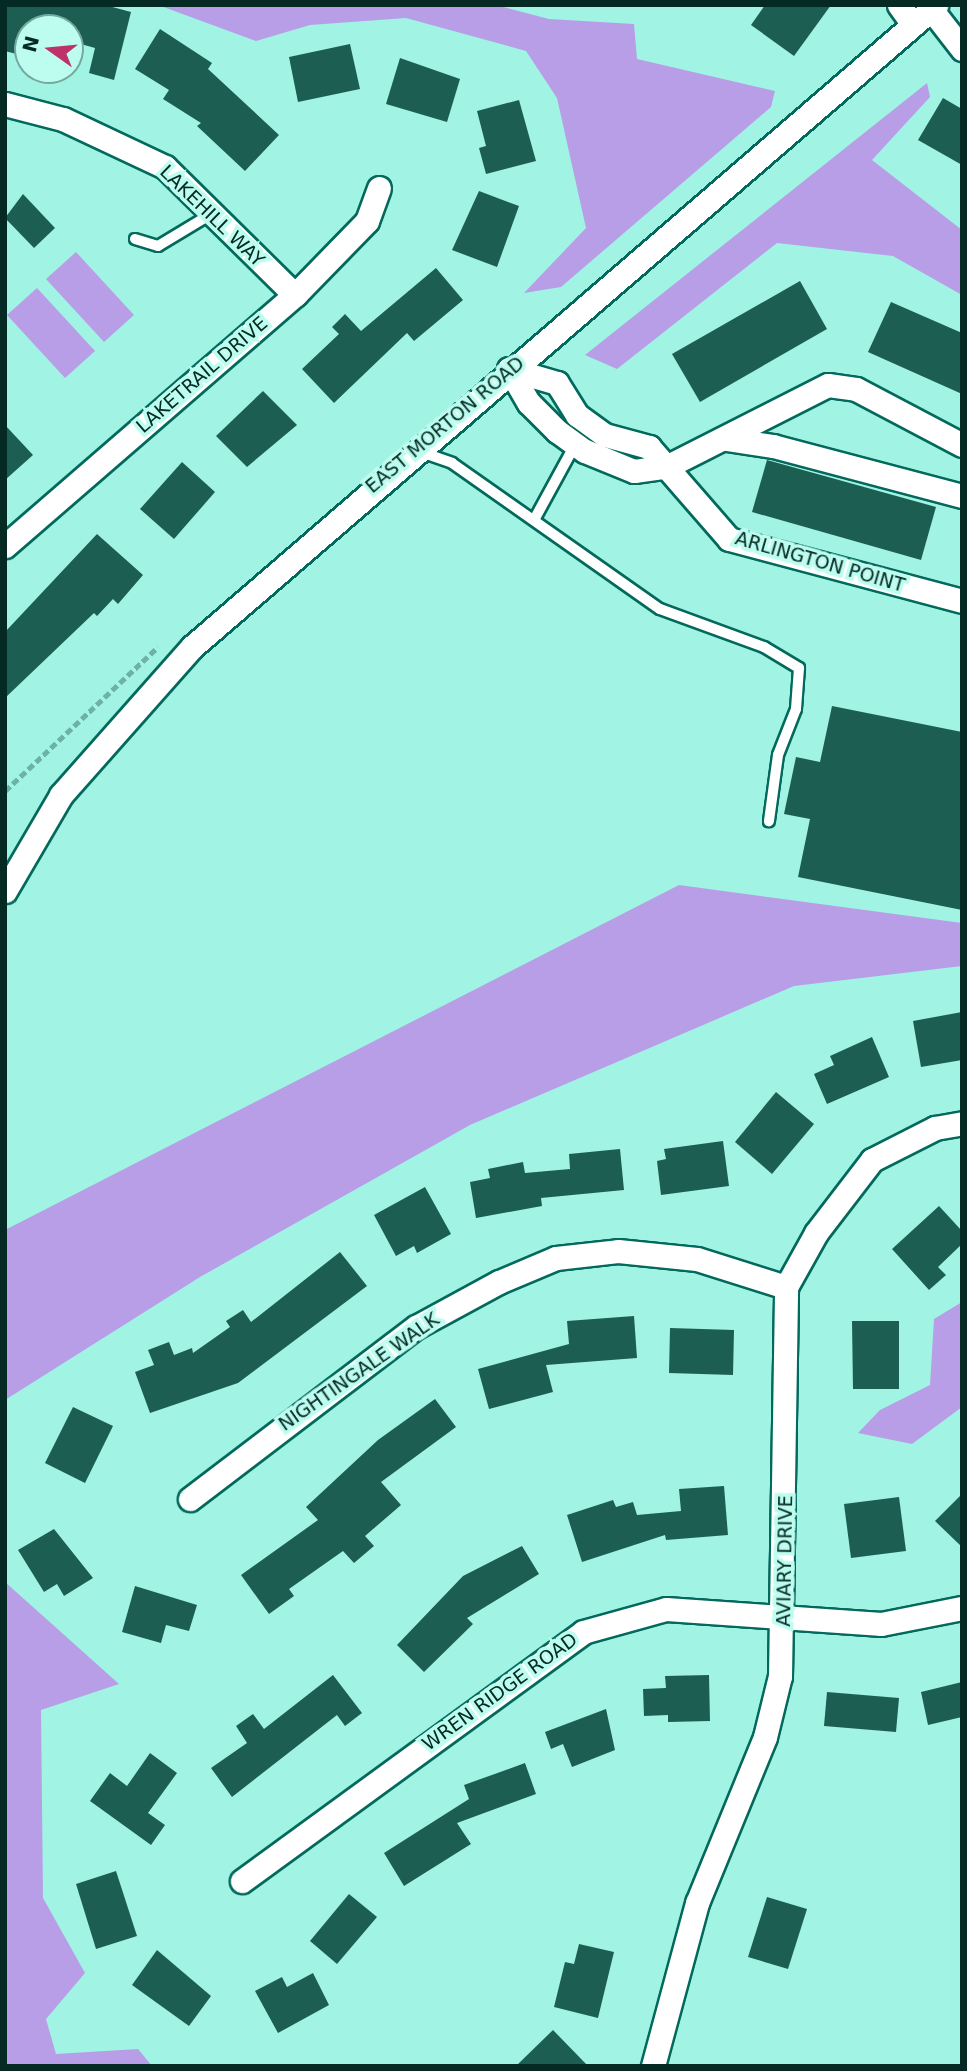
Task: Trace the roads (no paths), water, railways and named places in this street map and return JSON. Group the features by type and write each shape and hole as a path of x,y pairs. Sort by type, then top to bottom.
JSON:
{"street":[{"path":"899,5 913,24"},
{"path":"933,7 962,49"},
{"name":"EAST MORTON ROAD","path":"5,891 46,817 93,752 192,647 415,450 933,7"},
{"name":"LAKEHILL WAY","path":"5,104 63,119 165,167 295,295"},
{"name":"LAKETRAIL DRIVE","path":"5,546 295,295 367,221 379,188"},
{"path":"509,369 529,403 575,444 635,471 668,466 726,439 768,412 828,385 856,389 962,445"},
{"name":"ARLINGTON POINT","path":"509,369 557,383 589,424 605,435 649,447 668,466 676,483 729,539 962,601"},
{"path":"726,439 773,446 962,496"},
{"name":"AVIARY DRIVE","path":"653,2066 697,1903 765,1737 780,1676 785,1616 786,1287 816,1233 872,1160 935,1128 962,1123"},
{"name":"NIGHTINGALE WALK","path":"190,1499 416,1327 556,1258 618,1251 697,1259 786,1287"},
{"name":"WREN RIDGE ROAD","path":"242,1881 583,1632 666,1609 881,1624 962,1608"}],"lane":[{"path":"135,239 158,246 211,214"},
{"path":"534,520 575,444 589,424"},
{"path":"415,450 452,463 660,609 764,647 799,668 796,709 778,755 769,821"}]}
